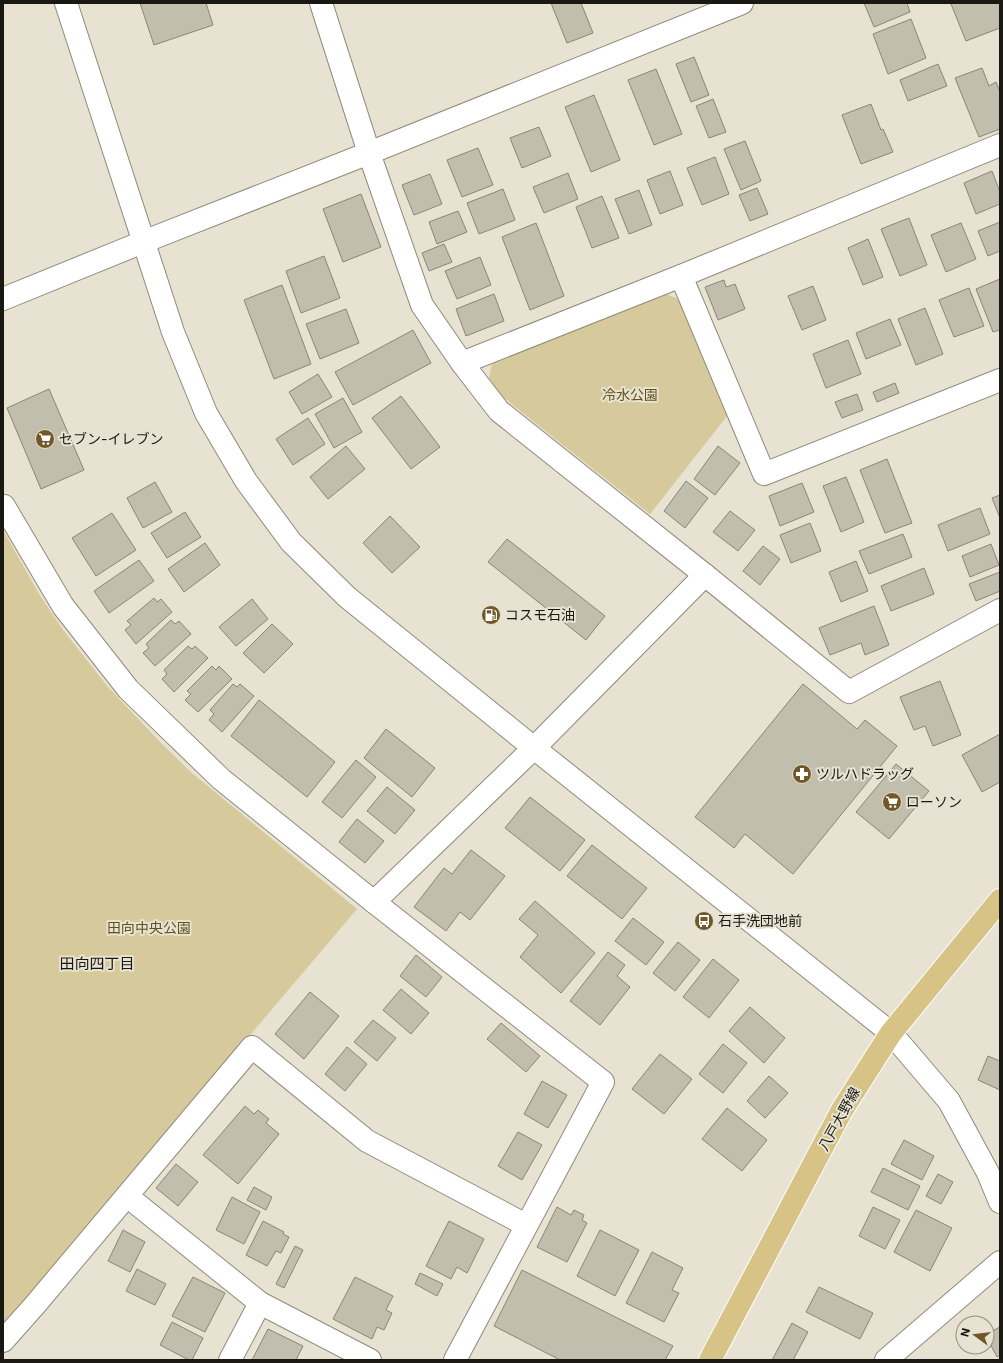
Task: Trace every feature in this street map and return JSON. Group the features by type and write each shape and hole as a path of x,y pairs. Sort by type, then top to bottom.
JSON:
{"main road":[{"name":"八戸大野線","path":"710,1360 842,1110 891,1033 1000,900"}],"street":[{"path":"66,3 173,332 206,413 246,481 291,542 347,597 891,1033 949,1101 988,1172 1000,1202"},
{"path":"321,3 368,153 422,305 462,363 499,411 850,692 1000,610"},
{"path":"3,299 742,3"},
{"path":"462,363 681,276 1000,145"},
{"path":"681,276 764,474 1000,380"},
{"path":"3,506 63,606 128,689 221,779 374,902 603,1082 455,1360"},
{"path":"374,902 534,748 705,575"},
{"path":"3,1341 36,1305 252,1047 367,1141 526,1225"},
{"path":"128,1196 260,1303 370,1360"},
{"path":"886,1360 1000,1262"},
{"path":"230,1360 260,1303"}],"green space":[{"name":"冷水公園","path":"664,293 678,299 727,416 650,514 499,394 489,378 492,363"},
{"name":"田向中央公園","path":"3,530 39,594 63,630 108,687 193,774 357,909 3,1326"}],"building":[{"path":"140,3 206,3 213,25 154,45"},
{"path":"551,3 581,3 593,33 567,43"},
{"path":"864,3 907,3 910,12 874,27"},
{"path":"1000,3 1000,28 966,41 951,4"},
{"path":"911,19 926,58 888,74 873,34"},
{"path":"694,57 709,95 691,102 676,64"},
{"path":"938,64 947,86 908,101 900,80"},
{"path":"982,68 989,86 996,82 1000,92 1000,129 979,137 955,78"},
{"path":"656,69 682,134 654,145 628,80"},
{"path":"594,95 620,160 591,172 565,107"},
{"path":"713,99 726,132 709,138 696,106"},
{"path":"871,104 881,130 883,129 893,152 861,164 842,115"},
{"path":"539,127 551,156 522,168 510,138"},
{"path":"745,141 761,181 741,190 724,149"},
{"path":"478,148 493,185 462,197 447,160"},
{"path":"715,157 729,194 702,205 687,168"},
{"path":"670,171 683,205 660,214 647,180"},
{"path":"992,171 1000,192 1000,204 976,214 964,183"},
{"path":"568,173 578,199 544,213 533,187"},
{"path":"430,174 442,204 414,215 402,185"},
{"path":"757,188 768,214 750,221 739,195"},
{"path":"503,189 515,220 479,234 467,203"},
{"path":"639,190 652,225 629,234 615,199"},
{"path":"361,194 381,247 343,262 323,209"},
{"path":"602,196 619,238 592,248 576,207"},
{"path":"458,211 467,232 437,244 429,222"},
{"path":"909,218 927,265 900,276 881,229"},
{"path":"1000,222 1000,251 988,256 978,231"},
{"path":"536,223 564,296 530,310 502,237"},
{"path":"961,223 976,259 946,272 931,235"},
{"path":"868,239 883,277 863,285 848,248"},
{"path":"444,244 452,262 429,271 422,253"},
{"path":"324,256 340,298 301,313 286,271"},
{"path":"480,257 491,285 457,299 445,271"},
{"path":"1000,279 1000,330 993,332 976,289"},
{"path":"724,280 726,287 735,284 745,309 718,320 705,287"},
{"path":"282,285 311,364 274,379 244,300"},
{"path":"813,286 826,320 802,330 788,296"},
{"path":"969,288 984,326 954,337 939,300"},
{"path":"494,294 504,321 466,336 456,309"},
{"path":"925,308 943,354 916,365 898,319"},
{"path":"346,309 359,343 320,359 306,324"},
{"path":"890,319 901,345 866,359 856,333"},
{"path":"413,330 431,363 353,405 335,372"},
{"path":"848,340 861,374 826,388 813,354"},
{"path":"318,374 332,397 302,414 289,392"},
{"path":"895,383 899,393 877,402 873,392"},
{"name":"セブン-イレブン","path":"49,389 84,470 41,489 7,408"},
{"path":"857,394 863,410 842,418 835,402"},
{"path":"401,396 440,447 411,469 372,418"},
{"path":"343,398 362,432 334,448 315,414"},
{"path":"308,418 325,444 293,465 276,439"},
{"path":"346,446 365,469 328,499 310,477"},
{"path":"718,446 740,463 715,495 694,479"},
{"path":"887,459 912,523 885,533 860,470"},
{"path":"846,477 864,522 841,532 823,486"},
{"path":"686,481 708,498 685,528 664,511"},
{"path":"155,482 172,512 143,528 127,498"},
{"path":"802,483 814,512 780,526 769,496"},
{"path":"1000,495 1000,518 992,498"},
{"path":"980,508 990,534 948,551 938,525"},
{"path":"730,511 755,530 738,551 713,532"},
{"path":"185,512 201,537 167,558 151,533"},
{"path":"112,513 136,550 96,576 72,538"},
{"path":"390,516 420,547 392,573 363,543"},
{"path":"810,523 821,551 791,563 780,535"},
{"path":"903,534 912,557 869,574 859,551"},
{"path":"507,539 605,616 586,640 488,562"},
{"path":"205,543 220,565 184,592 168,569"},
{"path":"991,544 999,565 970,577 962,556"},
{"path":"763,546 780,559 760,585 743,571"},
{"path":"139,560 154,581 109,613 94,591"},
{"path":"856,561 868,591 841,602 829,572"},
{"path":"924,568 934,594 891,611 881,586"},
{"path":"1000,572 1000,591 976,601 969,584"},
{"path":"154,598 157,602 161,599 172,612 136,644 125,630 131,625 127,621"},
{"path":"252,599 268,619 236,646 219,627"},
{"path":"874,606 889,645 865,655 861,643 830,655 819,628"},
{"path":"171,620 175,624 179,621 191,634 155,666 143,653 149,648 146,644"},
{"path":"272,624 293,644 264,673 243,653"},
{"path":"188,646 192,649 195,646 208,658 174,692 162,679 167,674 164,670"},
{"path":"212,666 216,670 219,666 232,679 198,712 185,700 191,694 187,691"},
{"path":"940,681 961,735 933,746 925,726 914,730 900,697"},
{"path":"233,684 237,687 240,684 254,696 222,732 209,720 214,714 210,710"},
{"name":"ツルハドラッグ","path":"803,684 857,729 865,720 897,746 793,874 745,834 734,848 695,817"},
{"path":"259,700 335,762 307,797 231,736"},
{"path":"386,729 435,768 412,797 364,758"},
{"path":"1000,734 1000,782 982,792 962,755"},
{"path":"356,760 376,777 342,818 322,802"},
{"name":"ローソン","path":"896,764 929,791 889,839 856,812"},
{"path":"387,787 415,810 395,834 367,811"},
{"path":"530,797 585,840 560,871 505,828"},
{"path":"357,819 384,841 365,863 339,842"},
{"path":"592,845 647,888 622,919 567,876"},
{"path":"471,850 505,876 470,920 460,912 446,931 414,907 444,868 452,874"},
{"path":"535,901 595,953 561,993 520,957 538,935 519,919"},
{"path":"633,918 664,942 646,965 615,941"},
{"path":"678,942 700,960 675,991 653,973"},
{"path":"608,952 625,965 617,976 630,987 600,1025 570,1001"},
{"path":"416,955 442,977 426,997 400,976"},
{"path":"713,959 739,980 709,1018 683,997"},
{"path":"401,989 429,1013 411,1034 383,1010"},
{"path":"310,992 339,1016 304,1059 275,1034"},
{"path":"750,1007 785,1038 764,1063 729,1031"},
{"path":"373,1020 396,1038 377,1061 354,1042"},
{"path":"501,1023 540,1056 526,1072 487,1039"},
{"path":"723,1044 747,1063 723,1093 699,1074"},
{"path":"347,1047 367,1064 345,1091 325,1074"},
{"path":"660,1054 692,1079 664,1114 632,1089"},
{"path":"988,1056 1000,1061 1000,1090 978,1080"},
{"path":"769,1076 788,1093 765,1118 747,1101"},
{"path":"542,1081 567,1095 548,1128 524,1114"},
{"path":"245,1106 254,1114 258,1110 269,1119 266,1123 279,1134 238,1184 203,1155"},
{"path":"727,1108 767,1140 742,1171 702,1139"},
{"path":"518,1132 542,1145 522,1180 498,1166"},
{"path":"904,1140 934,1156 922,1180 891,1164"},
{"path":"176,1164 198,1182 178,1206 156,1188"},
{"path":"883,1168 920,1186 908,1210 871,1192"},
{"path":"938,1174 953,1182 941,1204 926,1196"},
{"path":"254,1187 272,1197 266,1210 247,1200"},
{"path":"232,1197 260,1212 244,1244 216,1230"},
{"path":"557,1207 571,1215 574,1210 584,1215 582,1220 587,1223 567,1262 537,1247"},
{"path":"873,1207 900,1220 885,1249 859,1236"},
{"path":"916,1210 952,1228 930,1271 894,1252"},
{"path":"263,1221 284,1232 283,1234 289,1237 281,1253 276,1251 267,1266 246,1255"},
{"path":"449,1221 484,1239 467,1273 457,1267 451,1279 426,1266"},
{"path":"123,1230 145,1242 130,1272 108,1261"},
{"path":"600,1230 639,1250 615,1296 577,1276"},
{"path":"295,1246 303,1250 284,1288 276,1284"},
{"path":"652,1252 683,1268 672,1290 679,1293 664,1322 626,1303"},
{"path":"137,1269 166,1284 155,1305 126,1291"},
{"path":"522,1270 673,1346 665,1360 560,1360 494,1326"},
{"path":"420,1273 443,1284 437,1296 415,1284"},
{"path":"193,1277 225,1293 205,1332 172,1316"},
{"path":"355,1277 393,1296 386,1310 392,1313 384,1330 377,1327 372,1339 333,1319"},
{"path":"819,1287 873,1313 860,1339 806,1312"},
{"path":"172,1322 203,1338 192,1360 189,1360 160,1345"},
{"path":"792,1323 808,1332 793,1360 772,1360"},
{"path":"1000,1327 1000,1355 997,1357 995,1353 995,1330"},
{"path":"268,1329 303,1346 296,1360 252,1360"}],"place":[{"name":"セブン-イレブン","path":"45,439"},
{"name":"コスモ石油","path":"491,615"},
{"name":"ツルハドラッグ","path":"802,774"},
{"name":"ローソン","path":"892,802"},
{"name":"石手洗団地前","path":"704,921"}],"district":[{"name":"田向四丁目","path":"97,964"}]}
